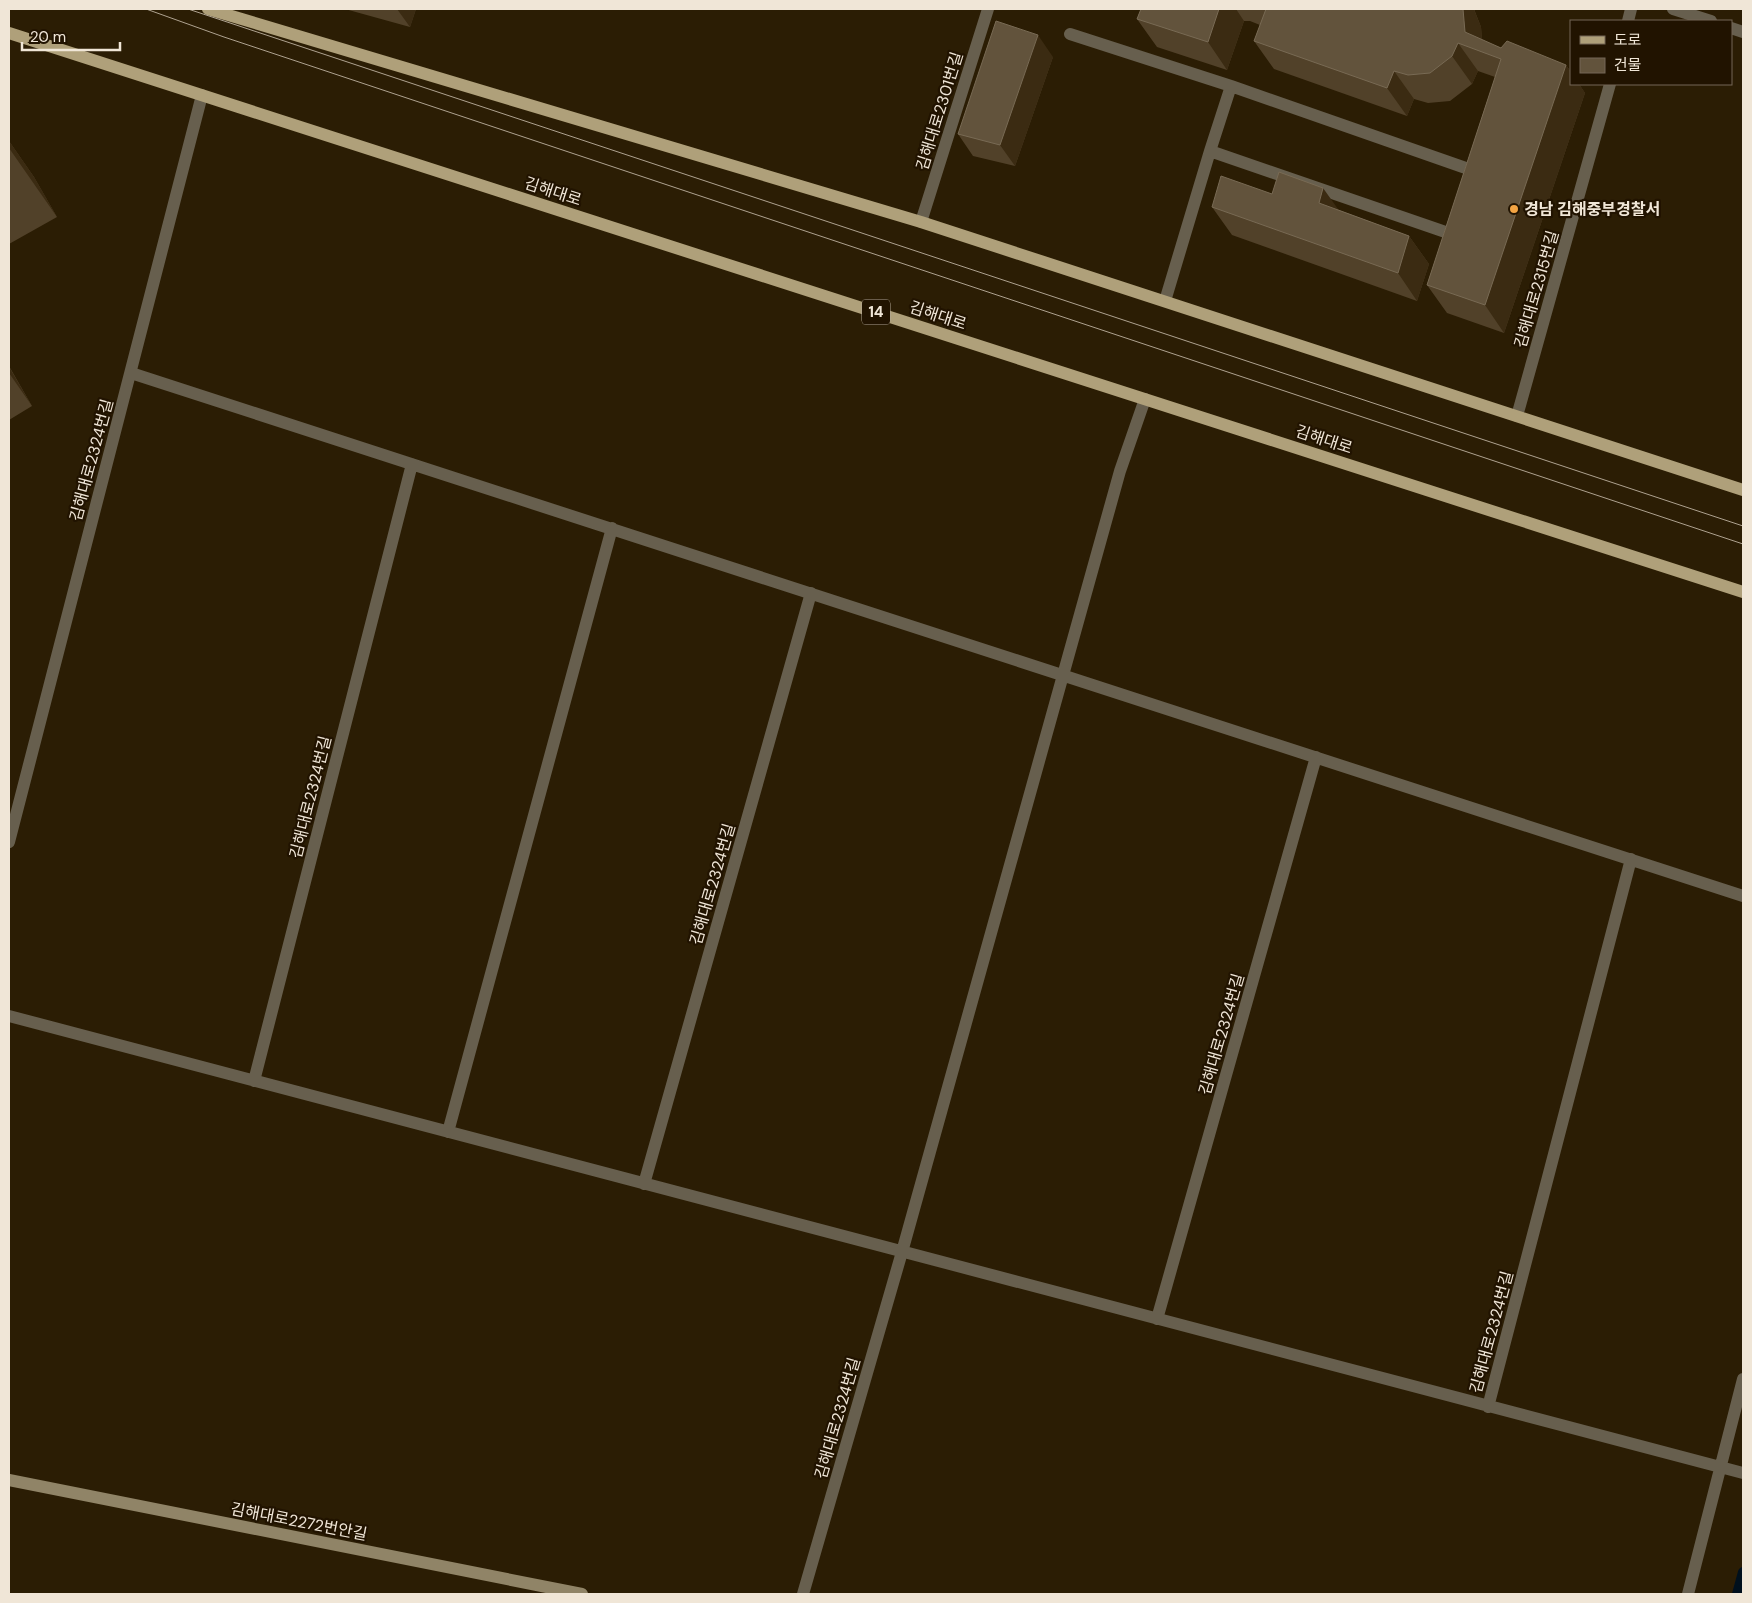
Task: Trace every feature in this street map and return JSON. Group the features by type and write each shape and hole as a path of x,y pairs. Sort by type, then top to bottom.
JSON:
{"main road":[{"path":"208,9 921,222 1743,490"},
{"name":"김해대로","path":"9,33 1743,592"},
{"name":"김해대로2272번안길","path":"9,1480 582,1594"}],"street":[{"name":"김해대로2301번길","path":"921,222 988,9"},
{"path":"1673,9 1708,20"},
{"path":"1070,34 1231,86 1481,172 1477,181"},
{"name":"김해대로2315번길","path":"1517,416 1610,85"},
{"path":"1165,301 1231,86"},
{"name":"김해대로2324번길","path":"9,842 202,95"},
{"path":"1210,150 1456,236 1464,218"},
{"path":"131,372 1743,896"},
{"name":"김해대로2324번길","path":"803,1594 902,1252 1120,471 1144,399"},
{"name":"김해대로2324번길","path":"254,1081 412,464"},
{"path":"448,1132 612,528"},
{"name":"김해대로2324번길","path":"644,1184 811,594"},
{"name":"김해대로2324번길","path":"1157,1319 1316,757"},
{"name":"김해대로2324번길","path":"1488,1407 1631,860"},
{"name":"김해대로2324번길","path":"9,1016 1743,1473"},
{"path":"1688,1594 1743,1379"}],"building":[{"path":"1141,9 1219,9 1208,42 1137,19"},
{"path":"1266,9 1463,9 1465,32 1501,48 1507,41 1566,65 1485,305 1427,285 1501,59 1458,43 1452,56 1430,73 1408,75 1394,71 1387,88 1254,41"},
{"path":"996,21 1038,35 1000,145 958,134"},
{"path":"1279,172 1323,188 1319,203 1409,236 1398,273 1212,207 1221,176 1272,194"}],"waterway":[{"path":"1737,1594 1743,1572"}],"tram line":[{"path":"146,9 224,37 1743,544"},
{"path":"188,9 1743,526"}],"place":[{"name":"경남 김해중부경찰서","path":"1514,209"}]}
